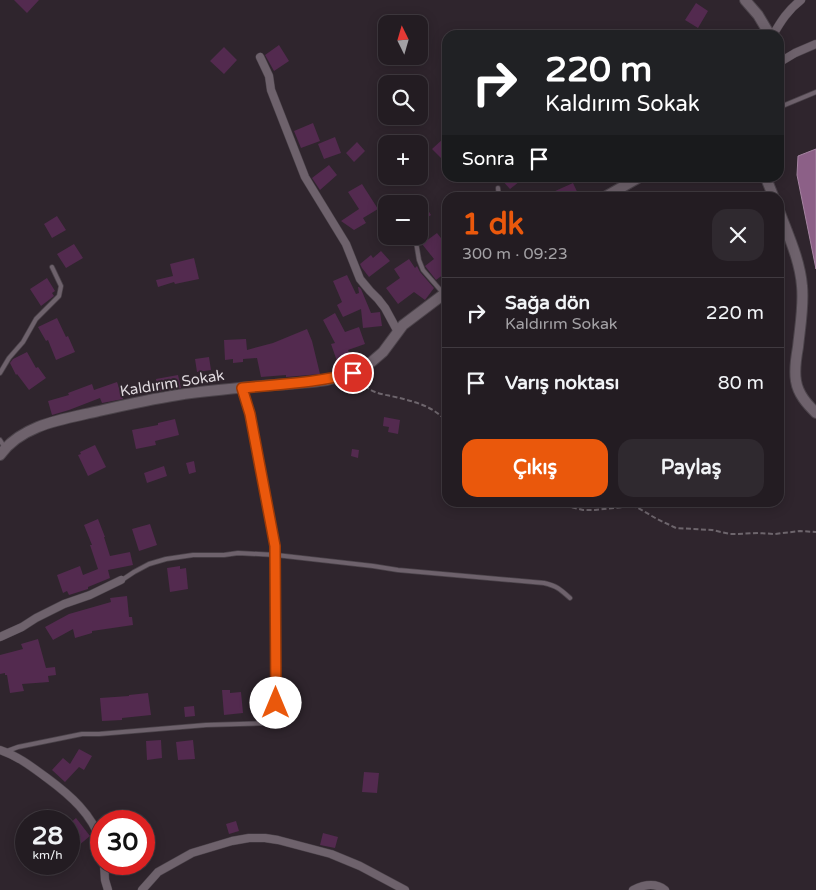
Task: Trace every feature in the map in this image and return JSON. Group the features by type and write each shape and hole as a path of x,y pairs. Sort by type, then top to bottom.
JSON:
{"street":[{"path":"744,0 758,15 768,30"},
{"path":"774,30 791,8 801,0"},
{"path":"784,60 816,44"},
{"path":"260,57 305,177 346,244 360,279 382,303 398,332"},
{"path":"614,192 631,182"},
{"path":"784,224 802,278 796,382 804,400 816,413"},
{"name":"Kaldırım Sokak","path":"2,448 27,432 59,420 131,404 178,395 327,380 353,373 369,364 383,352 398,332 415,315 442,294"},
{"path":"242,388 250,414 276,555 276,721"},
{"path":"0,637 64,604 90,595 121,580"},
{"path":"2,751 30,765 59,787 78,804 90,819"},
{"path":"142,890 158,872 192,853 249,838 278,840 331,854 360,866 405,890"},
{"path":"105,875 106,890"},
{"path":"633,890 652,884 665,890"}],"lane":[{"path":"784,105 816,92"},
{"path":"498,188 498,192"},
{"path":"416,245 423,270 442,289"},
{"path":"0,373 9,358 23,342 36,319 59,296 61,286 52,267"},
{"path":"121,580 149,564 166,559 193,554 224,555 238,553 276,555 398,570 544,584 561,589 570,598"},
{"path":"2,751 82,734 206,724 269,723 276,721"}],"path":[{"path":"353,373 366,387 375,392 421,404 432,409 442,418"},
{"path":"571,507 595,510 624,507"},
{"path":"636,507 676,528 712,530 730,534 816,532"}],"shaded area":[{"path":"816,149 816,269 797,175 798,156"}],"building":[{"path":"14,0 39,0 27,13"},
{"path":"696,3 708,11 698,28 685,20"},
{"path":"279,45 289,61 274,71 265,55"},
{"path":"224,47 237,60 224,74 210,61"},
{"path":"313,123 320,141 301,148 294,131"},
{"path":"335,137 341,153 324,159 318,144"},
{"path":"442,140 442,159 432,149"},
{"path":"357,142 365,151 354,162 346,153"},
{"path":"329,165 337,175 320,190 312,178"},
{"path":"504,182 519,182 510,189"},
{"path":"573,183 577,192 553,192"},
{"path":"362,184 378,209 363,218 366,223 354,230 341,221 359,209 348,192"},
{"path":"57,216 66,230 52,238 44,224"},
{"path":"437,233 442,239 442,276 436,280 425,266 434,259 423,245 428,245 428,240"},
{"path":"74,244 83,258 66,268 57,254"},
{"path":"381,251 390,261 369,277 360,264 371,255 373,258"},
{"path":"194,258 199,279 175,284 174,282 158,287 156,280 173,276 170,264"},
{"path":"409,259 434,288 425,300 414,292 398,304 386,288 400,278 394,269"},
{"path":"347,275 356,294 359,293 358,287 361,289 371,313 380,312 382,326 363,328 361,309 343,317 337,305 342,302 333,281"},
{"path":"47,278 55,291 52,293 54,296 41,306 30,289"},
{"path":"335,313 345,332 359,327 365,344 348,350 351,359 338,364 331,344 335,343 323,320"},
{"path":"57,318 75,352 56,360 48,340 46,341 38,327"},
{"path":"307,329 320,374 261,377 257,358 243,359 243,362 233,363 233,359 225,360 224,340 246,339 247,350 273,343"},
{"path":"27,352 36,368 38,367 46,378 29,390 16,375 10,363 13,359"},
{"path":"209,357 211,370 197,372 195,359"},
{"path":"178,375 181,388 158,391 156,379"},
{"path":"117,382 123,399 102,403 100,398 52,415 48,401 69,395 68,393 92,384 94,390"},
{"path":"384,417 400,420 398,434 388,432 389,427 383,426"},
{"path":"175,419 179,435 155,441 156,445 136,449 132,430 158,425 158,423"},
{"path":"95,445 106,467 88,476 78,455 81,454 80,452"},
{"path":"352,449 359,450 358,458 351,456"},
{"path":"194,461 196,472 189,474 186,463"},
{"path":"164,466 167,476 147,483 144,473"},
{"path":"98,519 110,556 130,552 133,565 108,570 110,578 88,587 88,589 69,595 67,591 63,593 57,575 80,566 83,575 98,569 90,545 92,545 84,525"},
{"path":"150,524 157,545 139,551 132,529"},
{"path":"180,566 180,569 186,568 188,589 170,592 167,568"},
{"path":"127,596 129,617 132,617 133,625 92,631 92,633 75,638 73,629 53,640 45,627 69,614 111,602 110,598"},
{"path":"38,639 46,668 55,667 56,675 48,676 49,682 22,684 24,691 10,693 7,675 5,673 0,674 0,655 23,649 21,644"},
{"path":"222,690 230,690 230,693 241,692 243,713 224,715"},
{"path":"148,693 151,715 102,721 100,698"},
{"path":"194,706 195,716 185,717 184,707"},
{"path":"161,740 162,758 147,760 146,741"},
{"path":"193,740 195,759 178,760 176,742"},
{"path":"79,749 92,756 84,770 79,767 65,782 52,770 63,758 70,764"},
{"path":"364,772 379,773 377,793 362,792"},
{"path":"236,821 239,831 229,834 226,824"},
{"path":"80,823 90,836 80,844"},
{"path":"323,833 338,837 335,848 320,845"}],"route":[{"path":"276,703 275,546 250,414 242,388 327,380 353,373"}]}
